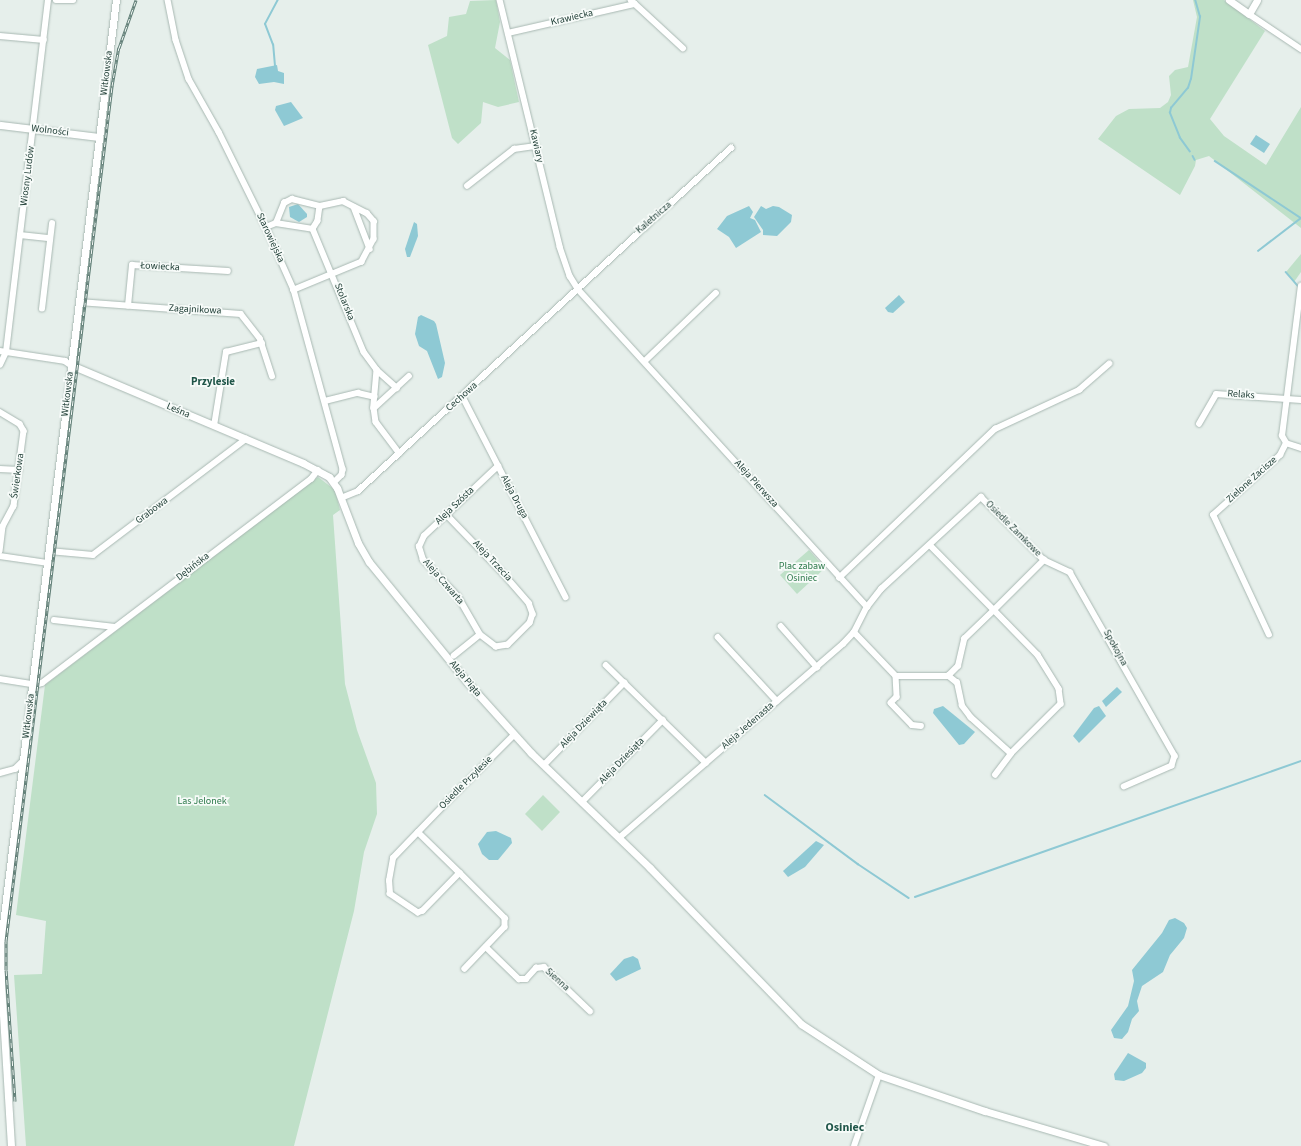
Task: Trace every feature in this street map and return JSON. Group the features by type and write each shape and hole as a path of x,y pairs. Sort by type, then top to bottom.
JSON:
{"street":[{"name":"Wiosny Ludów","path":"0,365 20,235 48,0"},
{"path":"56,0 73,0"},
{"name":"Witkowska","path":"11,1128 1,957 23,761 116,0"},
{"name":"Starowiejska","path":"168,0 176,40 189,79 219,132 266,227 294,290 343,470 342,475 334,483"},
{"name":"Kawiary","path":"500,0 564,264 578,289"},
{"path":"1229,0 1301,49"},
{"path":"1240,7 1256,1"},
{"path":"1248,14 1256,1"},
{"name":"Krawiecka","path":"508,33 633,2 683,48"},
{"path":"0,36 44,40"},
{"name":"Wolności","path":"0,125 99,137"},
{"path":"466,186 514,149 536,146"},
{"name":"Kaletnicza","path":"578,289 731,148"},
{"path":"276,223 282,206 289,199 300,199 320,206 339,200 354,206 374,221 375,235 370,249 362,262 334,275 294,290"},
{"path":"266,227 276,223 313,229 318,221 320,206"},
{"path":"354,206 370,249"},
{"path":"42,309 52,224"},
{"name":"Stolarska","path":"313,229 334,275 364,352 377,370 397,388"},
{"path":"20,235 50,238"},
{"name":"Łowiecka","path":"128,306 132,265 228,271"},
{"path":"1301,286 1282,436 1286,443 1301,448"},
{"name":"Aleja Pierwsza","path":"578,289 645,361 839,578 867,607"},
{"name":"Cechowa","path":"341,498 358,491 463,397 578,289"},
{"path":"645,361 716,293"},
{"name":"Zagajnikowa","path":"79,302 237,313 249,322 262,343 272,376"},
{"path":"214,426 225,354 228,350 262,343"},
{"name":"Leśna","path":"3,351 65,361 71,365 318,470 334,483 341,498"},
{"path":"839,578 995,429 1079,390 1109,364"},
{"path":"377,370 374,408 379,428 399,453"},
{"path":"374,408 409,376"},
{"path":"325,401 358,393 375,397"},
{"name":"Relaks","path":"1199,424 1216,394 1301,400"},
{"name":"Aleja Druga","path":"463,397 566,596"},
{"name":"Świerkowa","path":"0,412 23,427 14,506 3,527 0,551"},
{"name":"Grabowa","path":"49,551 93,555 246,439"},
{"name":"Zielone Zacisze","path":"1269,635 1213,515 1280,455 1286,443"},
{"name":"Aleja Szósta","path":"419,551 421,540 498,466"},
{"path":"0,469 19,470"},
{"name":"Dębińska","path":"33,684 42,683 311,480 318,470"},
{"name":"Osiedle Zamkowe","path":"867,607 887,584 980,497 1044,560"},
{"name":"Aleja Piąta","path":"341,498 358,543 369,562 468,683 514,735 620,838 788,1012 817,1035 879,1075 985,1111 1104,1146"},
{"name":"Aleja Trzecia","path":"447,515 504,573 533,611 530,623 505,646 496,647 480,635"},
{"path":"930,544 1038,655 1059,689 1061,704 1011,754 995,775"},
{"name":"Aleja Czwarta","path":"419,551 423,560 458,596 480,635"},
{"path":"0,556 48,563"},
{"path":"948,676 958,666 964,640 1044,560"},
{"name":"Spokojna","path":"1044,560 1070,572 1175,756 1172,766 1124,787"},
{"name":"Aleja Jedenasta","path":"620,838 817,667 854,632 867,607"},
{"path":"54,620 115,627"},
{"path":"781,626 817,667"},
{"path":"854,632 896,676 897,697 891,703 912,725 921,726"},
{"path":"454,656 480,635"},
{"path":"718,637 777,701"},
{"path":"606,665 706,763"},
{"path":"896,676 948,676 957,683 962,706 971,718 1011,754"},
{"path":"0,680 33,684"},
{"name":"Aleja Dziewiąta","path":"544,765 624,683"},
{"name":"Aleja Dziesiąta","path":"582,802 663,720"},
{"name":"Osiedle Przylesie","path":"460,873 420,913 413,911 392,896 389,881 393,858 514,735"},
{"path":"0,773 15,769 23,761"},
{"path":"418,832 505,918 505,927 465,969"},
{"name":"Sienna","path":"486,947 519,979 526,979 536,968 544,967 590,1011"},
{"path":"854,1146 879,1075"},
{"path":"7,1146 11,1128"},
{"path":"10,1146 11,1128"}],"green space":[{"path":"496,0 500,22 495,48 510,60 519,102 498,107 483,102 481,123 458,144 452,138 428,45 447,36 449,17 466,14 470,1"},
{"path":"1193,0 1224,0 1265,31 1210,119 1224,136 1266,165 1301,107 1301,228 1209,156 1196,160 1195,166 1180,195 1098,139 1116,116 1129,109 1160,108 1168,102 1171,95 1169,76 1175,70 1188,67 1197,17"},
{"path":"1301,254 1301,272 1294,282 1286,272"},
{"name":"Las Jelonek","path":"318,477 335,490 340,510 333,515 345,684 357,730 376,783 377,814 364,852 354,911 294,1146 26,1146 14,975 42,974 46,921 16,915 45,685"},
{"name":"Plac zabaw Osiniec","path":"809,550 825,568 797,594 780,575"},
{"path":"543,795 560,812 542,831 525,814"}],"water":[{"path":"277,65 278,71 284,73 284,84 274,82 259,84 255,77 257,69"},
{"path":"291,102 303,118 284,126 275,110 276,106"},
{"path":"1256,135 1270,144 1264,153 1250,144"},
{"path":"298,204 307,214 307,217 299,222 290,217 289,207"},
{"path":"749,206 753,212 750,218 755,220 761,232 736,248 729,237 717,229 727,216"},
{"path":"761,206 766,209 773,206 779,207 792,215 791,222 777,236 763,235 763,230 754,217"},
{"path":"414,222 417,224 418,236 410,257 407,257 405,249"},
{"path":"899,295 905,302 893,313 888,312 885,308"},
{"path":"421,315 434,321 436,324 445,363 442,377 438,379 427,351 419,346 415,334 418,317"},
{"path":"1117,687 1122,692 1106,707 1102,701"},
{"path":"943,706 975,732 964,744 959,745 933,713 934,709"},
{"path":"1099,706 1106,716 1079,743 1073,736 1094,708"},
{"path":"496,831 511,838 512,843 498,860 489,860 482,854 478,844 487,832"},
{"path":"816,841 824,845 805,867 788,877 783,871"},
{"path":"1175,918 1184,923 1187,928 1184,938 1170,955 1163,972 1142,986 1137,1001 1139,1011 1132,1019 1128,1032 1122,1039 1114,1038 1111,1030 1128,1006 1134,981 1132,970 1162,933 1169,920"},
{"path":"633,956 638,959 641,969 616,981 610,974 624,959"},
{"path":"1128,1053 1146,1063 1146,1068 1142,1073 1124,1081 1115,1080 1114,1074"}],"waterway":[{"path":"275,66 273,45 265,24 278,0"},
{"path":"1190,152 1180,138 1170,113 1171,108 1188,88 1191,79 1200,17 1195,0"},
{"path":"1193,156 1195,160"},
{"path":"1215,161 1301,218"},
{"path":"1258,251 1301,218"},
{"path":"1286,272 1299,287"},
{"path":"915,897 1301,761"},
{"path":"765,795 858,864 909,898"}],"railway":[{"path":"15,1101 6,970 6,941 112,86 119,48 136,0"}],"district":[{"name":"Przylesie","path":"213,382"},
{"name":"Osiniec","path":"845,1128"}]}
